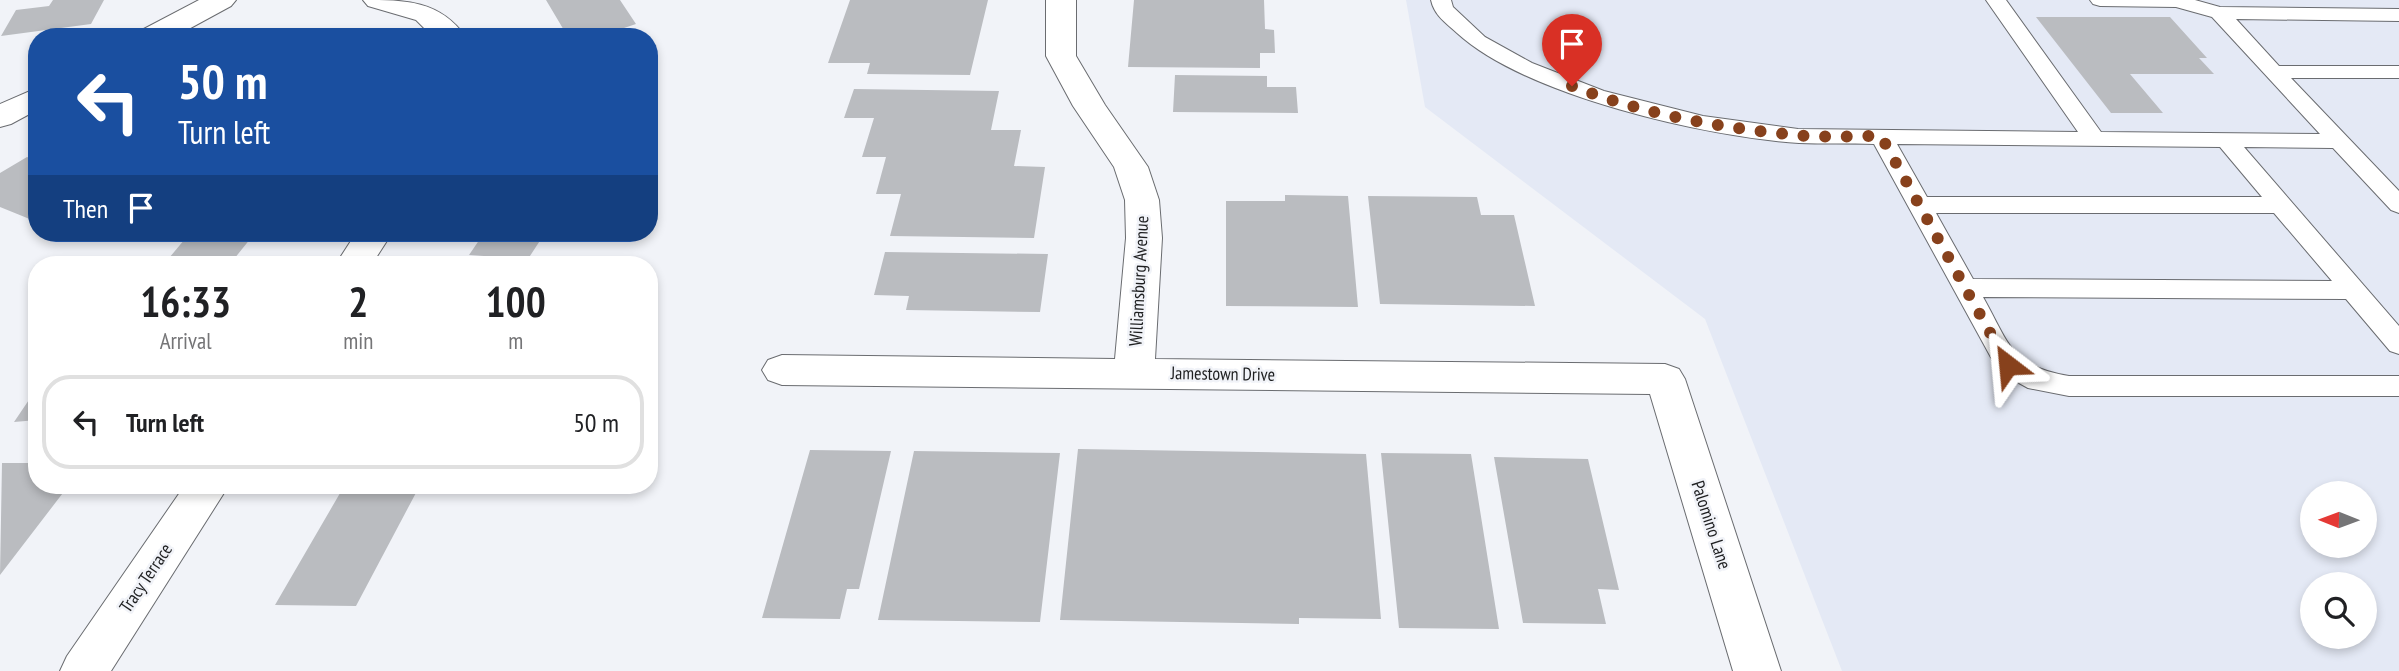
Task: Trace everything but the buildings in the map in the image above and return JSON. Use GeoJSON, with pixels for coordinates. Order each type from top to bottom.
{"type":"FeatureCollection","features":[{"type":"Feature","properties":{"kind":"street"},"geometry":{"type":"LineString","coordinates":[[168,28],[221,0]]}},
{"type":"Feature","properties":{"kind":"street"},"geometry":{"type":"LineString","coordinates":[[378,0],[426,14],[441,28]]}},
{"type":"Feature","properties":{"kind":"street","name":"Williamsburg Avenue"},"geometry":{"type":"LineString","coordinates":[[1061,0],[1061,55],[1089,106],[1131,167],[1142,200],[1144,238],[1134,373]]}},
{"type":"Feature","properties":{"kind":"street"},"geometry":{"type":"LineString","coordinates":[[0,117],[28,102]]}},
{"type":"Feature","properties":{"kind":"street","name":"Jamestown Drive"},"geometry":{"type":"LineString","coordinates":[[782,370],[1665,379]]}},
{"type":"Feature","properties":{"kind":"street","name":"Palomino Lane"},"geometry":{"type":"LineString","coordinates":[[1665,379],[1757,671]]}},
{"type":"Feature","properties":{"kind":"street","name":"Tracy Terrace"},"geometry":{"type":"LineString","coordinates":[[84,671],[202,494]]}},
{"type":"Feature","properties":{"kind":"lane"},"geometry":{"type":"LineString","coordinates":[[1441,0],[1443,9],[1478,41],[1525,67],[1596,96],[1703,123],[1798,136],[2339,141]]}},
{"type":"Feature","properties":{"kind":"lane"},"geometry":{"type":"LineString","coordinates":[[1996,0],[2095,138]]}},
{"type":"Feature","properties":{"kind":"lane"},"geometry":{"type":"LineString","coordinates":[[2100,0],[2177,1],[2219,13],[2399,15]]}},
{"type":"Feature","properties":{"kind":"lane"},"geometry":{"type":"LineString","coordinates":[[2219,13],[2399,205]]}},
{"type":"Feature","properties":{"kind":"lane"},"geometry":{"type":"LineString","coordinates":[[2273,72],[2399,72]]}},
{"type":"Feature","properties":{"kind":"lane"},"geometry":{"type":"LineString","coordinates":[[1881,136],[2008,365],[2038,381],[2069,386],[2399,386]]}},
{"type":"Feature","properties":{"kind":"lane"},"geometry":{"type":"LineString","coordinates":[[2226,140],[2399,344]]}},
{"type":"Feature","properties":{"kind":"lane"},"geometry":{"type":"LineString","coordinates":[[1920,205],[2281,205]]}},
{"type":"Feature","properties":{"kind":"lane"},"geometry":{"type":"LineString","coordinates":[[1966,288],[2354,290]]}},
{"type":"Feature","properties":{"kind":"shaded area"},"geometry":{"type":"Polygon","coordinates":[[[1406,0],[2399,0],[2399,671],[1842,671],[1705,319],[1425,107],[1406,0]]]}},
{"type":"Feature","properties":{"kind":"route"},"geometry":{"type":"LineString","coordinates":[[1572,86],[1596,96],[1703,123],[1798,136],[1881,136],[2008,365]]}}]}
